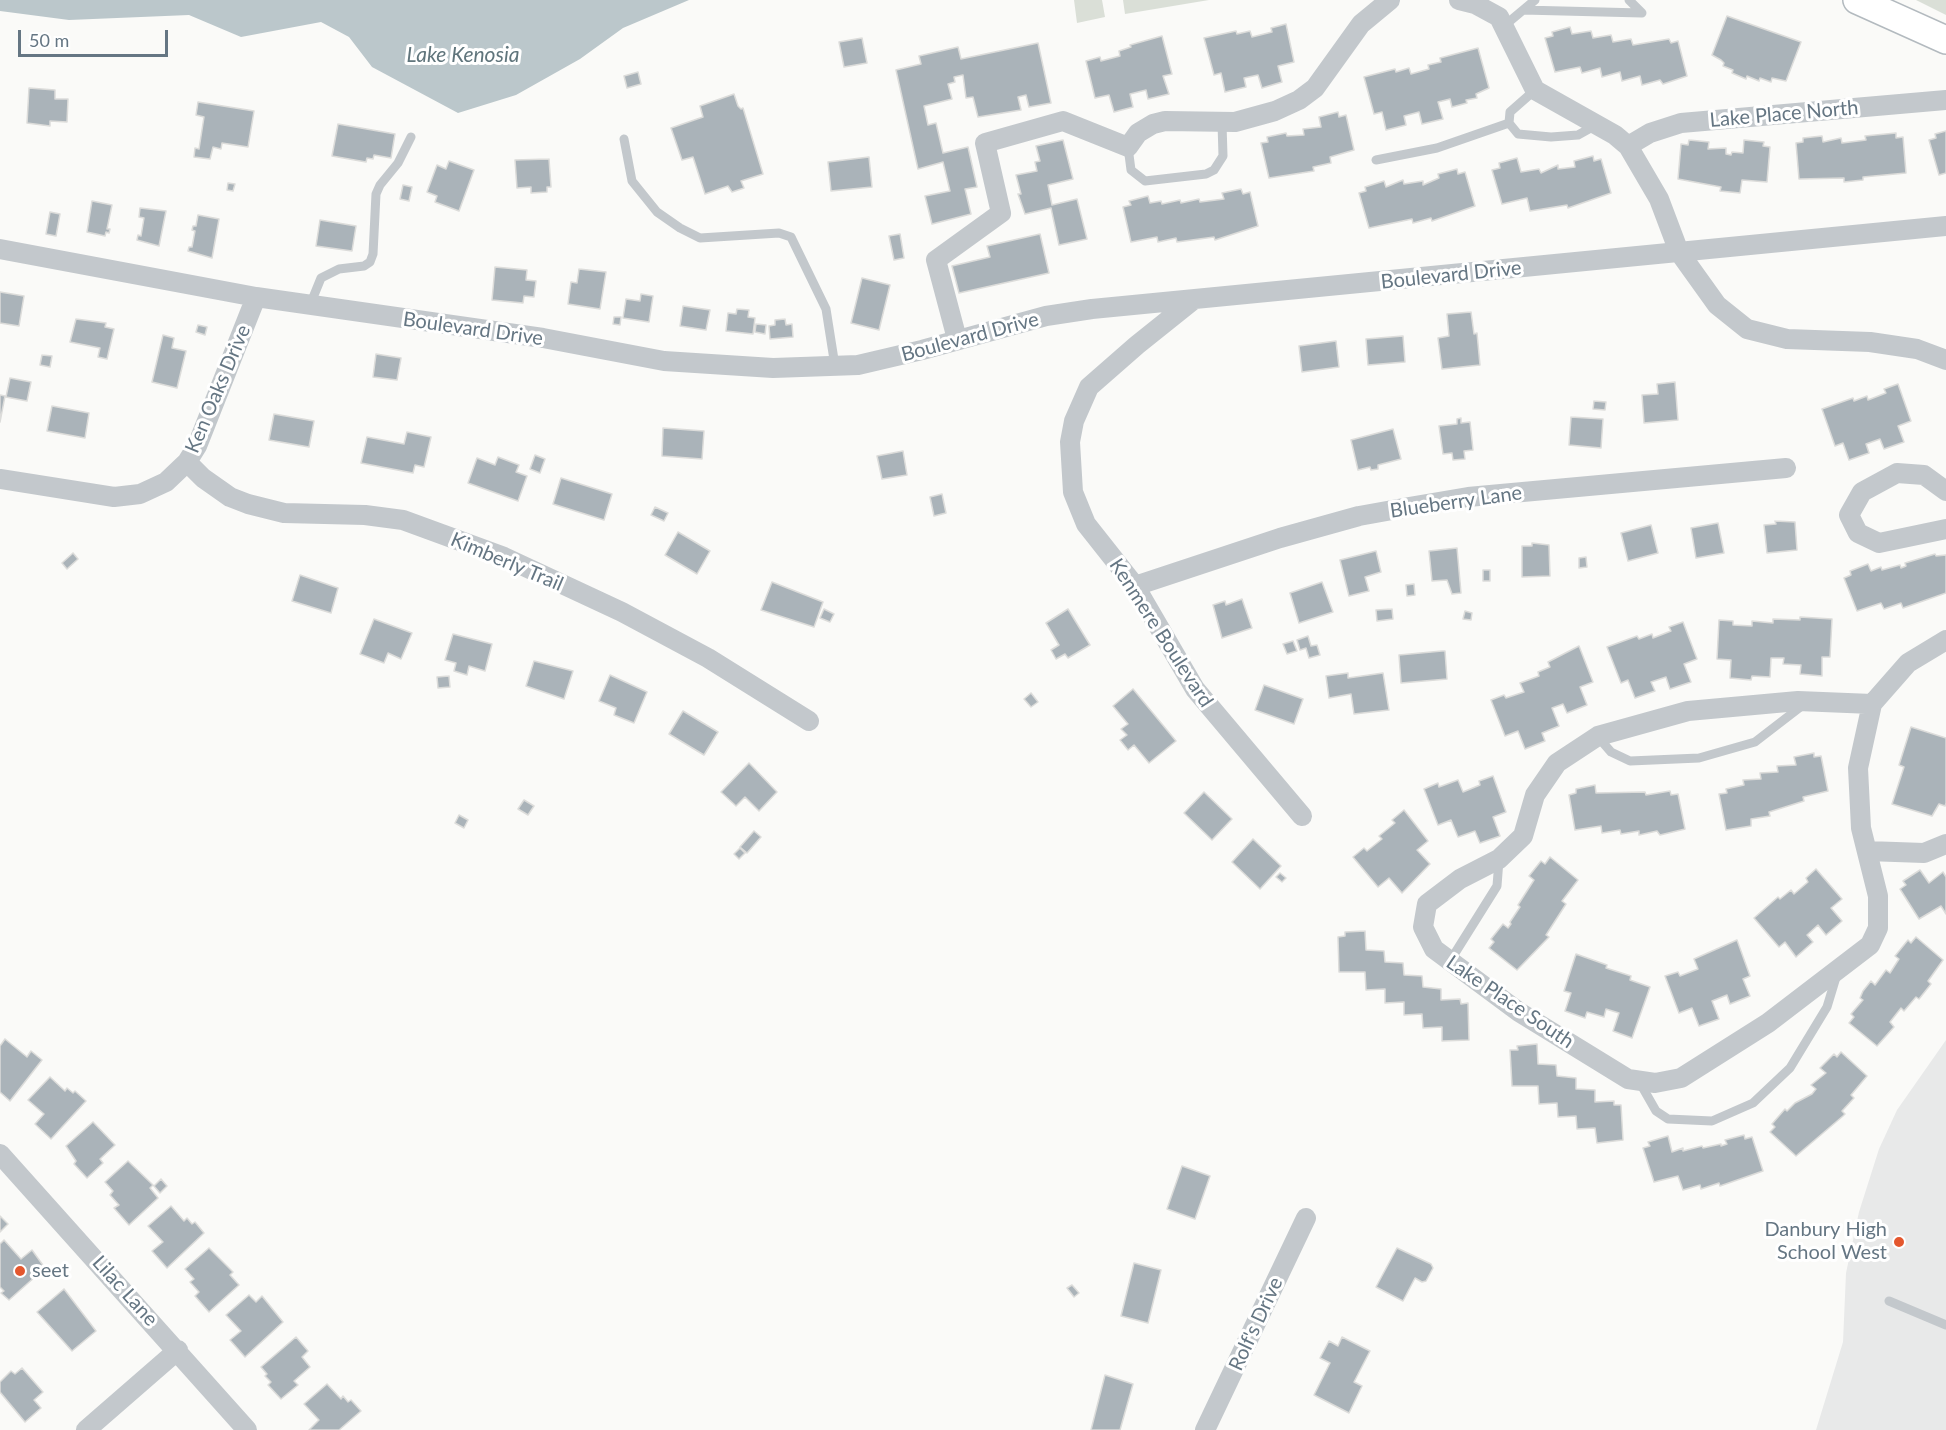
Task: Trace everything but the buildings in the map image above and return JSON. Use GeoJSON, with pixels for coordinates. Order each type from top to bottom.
{"type":"FeatureCollection","features":[{"type":"Feature","properties":{"kind":"street"},"geometry":{"type":"LineString","coordinates":[[1459,0],[1499,18],[1535,90],[1628,146],[1659,199],[1679,252],[1717,305],[1747,330],[1787,339],[1870,342],[1917,349],[1946,360]]}},
{"type":"Feature","properties":{"kind":"street"},"geometry":{"type":"LineString","coordinates":[[1857,0],[1946,40]]}},
{"type":"Feature","properties":{"kind":"street"},"geometry":{"type":"LineString","coordinates":[[957,339],[936,260],[1001,213],[985,143],[1063,121],[1128,147],[1138,133],[1153,124],[1165,121],[1222,123],[1258,117],[1299,100],[1315,88],[1360,24],[1384,2]]}},
{"type":"Feature","properties":{"kind":"street","name":"Lake Place North"},"geometry":{"type":"LineString","coordinates":[[1628,146],[1650,133],[1681,123],[1946,100]]}},
{"type":"Feature","properties":{"kind":"street","name":"Boulevard Drive"},"geometry":{"type":"LineString","coordinates":[[0,249],[256,297],[543,338],[686,364],[773,368],[858,365],[1046,316],[1946,226]]}},
{"type":"Feature","properties":{"kind":"street","name":"Ken Oaks Drive"},"geometry":{"type":"LineString","coordinates":[[0,479],[104,496],[129,497],[166,482],[187,462],[197,446],[256,297]]}},
{"type":"Feature","properties":{"kind":"street","name":"Kenmere Boulevard"},"geometry":{"type":"LineString","coordinates":[[1192,301],[1104,372],[1089,387],[1074,421],[1069,456],[1078,508],[1100,543],[1135,585],[1195,689],[1302,816]]}},
{"type":"Feature","properties":{"kind":"street","name":"Kimberly Trail"},"geometry":{"type":"LineString","coordinates":[[187,462],[230,497],[248,504],[284,513],[365,515],[403,520],[504,557],[622,612],[708,658],[809,721]]}},
{"type":"Feature","properties":{"kind":"street","name":"Blueberry Lane"},"geometry":{"type":"LineString","coordinates":[[1135,585],[1280,538],[1359,516],[1409,507],[1468,497],[1786,468]]}},
{"type":"Feature","properties":{"kind":"street"},"geometry":{"type":"LineString","coordinates":[[1946,491],[1924,475],[1897,473],[1862,492],[1850,514],[1858,533],[1879,543],[1946,529]]}},
{"type":"Feature","properties":{"kind":"street","name":"Lake Place South"},"geometry":{"type":"LineString","coordinates":[[1872,704],[1808,701],[1688,711],[1598,736],[1557,763],[1535,795],[1523,836],[1499,859],[1460,879],[1427,904],[1424,927],[1434,949],[1519,1012],[1628,1079],[1655,1083],[1681,1078],[1768,1023],[1870,945],[1878,927],[1878,896],[1861,828],[1858,768],[1872,704],[1908,663],[1946,640]]}},
{"type":"Feature","properties":{"kind":"street"},"geometry":{"type":"LineString","coordinates":[[1867,851],[1924,853],[1946,844]]}},
{"type":"Feature","properties":{"kind":"street","name":"Lilac Lane"},"geometry":{"type":"LineString","coordinates":[[0,1154],[178,1350],[247,1430]]}},
{"type":"Feature","properties":{"kind":"street","name":"Rolf's Drive"},"geometry":{"type":"LineString","coordinates":[[1205,1430],[1306,1218]]}},
{"type":"Feature","properties":{"kind":"street"},"geometry":{"type":"LineString","coordinates":[[86,1430],[178,1350]]}},
{"type":"Feature","properties":{"kind":"lane"},"geometry":{"type":"LineString","coordinates":[[1504,26],[1535,0]]}},
{"type":"Feature","properties":{"kind":"lane"},"geometry":{"type":"LineString","coordinates":[[1523,10],[1642,13],[1629,0]]}},
{"type":"Feature","properties":{"kind":"lane"},"geometry":{"type":"LineString","coordinates":[[1509,123],[1513,107],[1535,90]]}},
{"type":"Feature","properties":{"kind":"lane"},"geometry":{"type":"LineString","coordinates":[[1128,147],[1131,170],[1145,181],[1206,174],[1214,170],[1223,156],[1222,123]]}},
{"type":"Feature","properties":{"kind":"lane"},"geometry":{"type":"LineString","coordinates":[[1509,123],[1518,135],[1551,137],[1578,135],[1596,125]]}},
{"type":"Feature","properties":{"kind":"lane"},"geometry":{"type":"LineString","coordinates":[[1376,160],[1437,148],[1509,123]]}},
{"type":"Feature","properties":{"kind":"lane"},"geometry":{"type":"LineString","coordinates":[[310,305],[321,278],[339,269],[364,266],[370,262],[374,254],[376,194],[380,185],[398,163],[411,137]]}},
{"type":"Feature","properties":{"kind":"lane"},"geometry":{"type":"LineString","coordinates":[[624,138],[632,181],[657,212],[680,228],[700,238],[779,233],[791,237],[826,309],[835,366]]}},
{"type":"Feature","properties":{"kind":"lane"},"geometry":{"type":"LineString","coordinates":[[1598,736],[1611,752],[1630,761],[1698,758],[1755,742],[1808,701]]}},
{"type":"Feature","properties":{"kind":"lane"},"geometry":{"type":"LineString","coordinates":[[1450,961],[1497,886],[1499,859]]}},
{"type":"Feature","properties":{"kind":"lane"},"geometry":{"type":"LineString","coordinates":[[1639,1081],[1656,1111],[1668,1119],[1712,1121],[1753,1103],[1790,1068],[1827,1007],[1838,969]]}},
{"type":"Feature","properties":{"kind":"lane"},"geometry":{"type":"LineString","coordinates":[[1889,1301],[1946,1325]]}},
{"type":"Feature","properties":{"kind":"shaded area"},"geometry":{"type":"Polygon","coordinates":[[[1074,0],[1102,0],[1105,17],[1077,23],[1074,0]]]}},
{"type":"Feature","properties":{"kind":"shaded area"},"geometry":{"type":"Polygon","coordinates":[[[1123,0],[1209,0],[1125,14],[1123,0]]]}},
{"type":"Feature","properties":{"kind":"shaded area"},"geometry":{"type":"Polygon","coordinates":[[[1916,0],[1946,0],[1946,15],[1916,0]]]}},
{"type":"Feature","properties":{"kind":"shaded area","name":"Danbury High School West"},"geometry":{"type":"Polygon","coordinates":[[[1946,1040],[1946,1430],[1816,1430],[1843,1342],[1846,1273],[1859,1212],[1879,1149],[1897,1110],[1946,1040]]]}},
{"type":"Feature","properties":{"kind":"water","name":"Lake Kenosia"},"geometry":{"type":"Polygon","coordinates":[[[0,0],[689,0],[623,28],[580,59],[516,95],[458,113],[372,67],[349,37],[321,22],[241,37],[189,15],[69,20],[0,11],[0,0]]]}},
{"type":"Feature","properties":{"kind":"place","name":"Danbury High School West"},"geometry":{"type":"Point","coordinates":[1899,1242]}},
{"type":"Feature","properties":{"kind":"place","name":"seet"},"geometry":{"type":"Point","coordinates":[20,1271]}}]}
